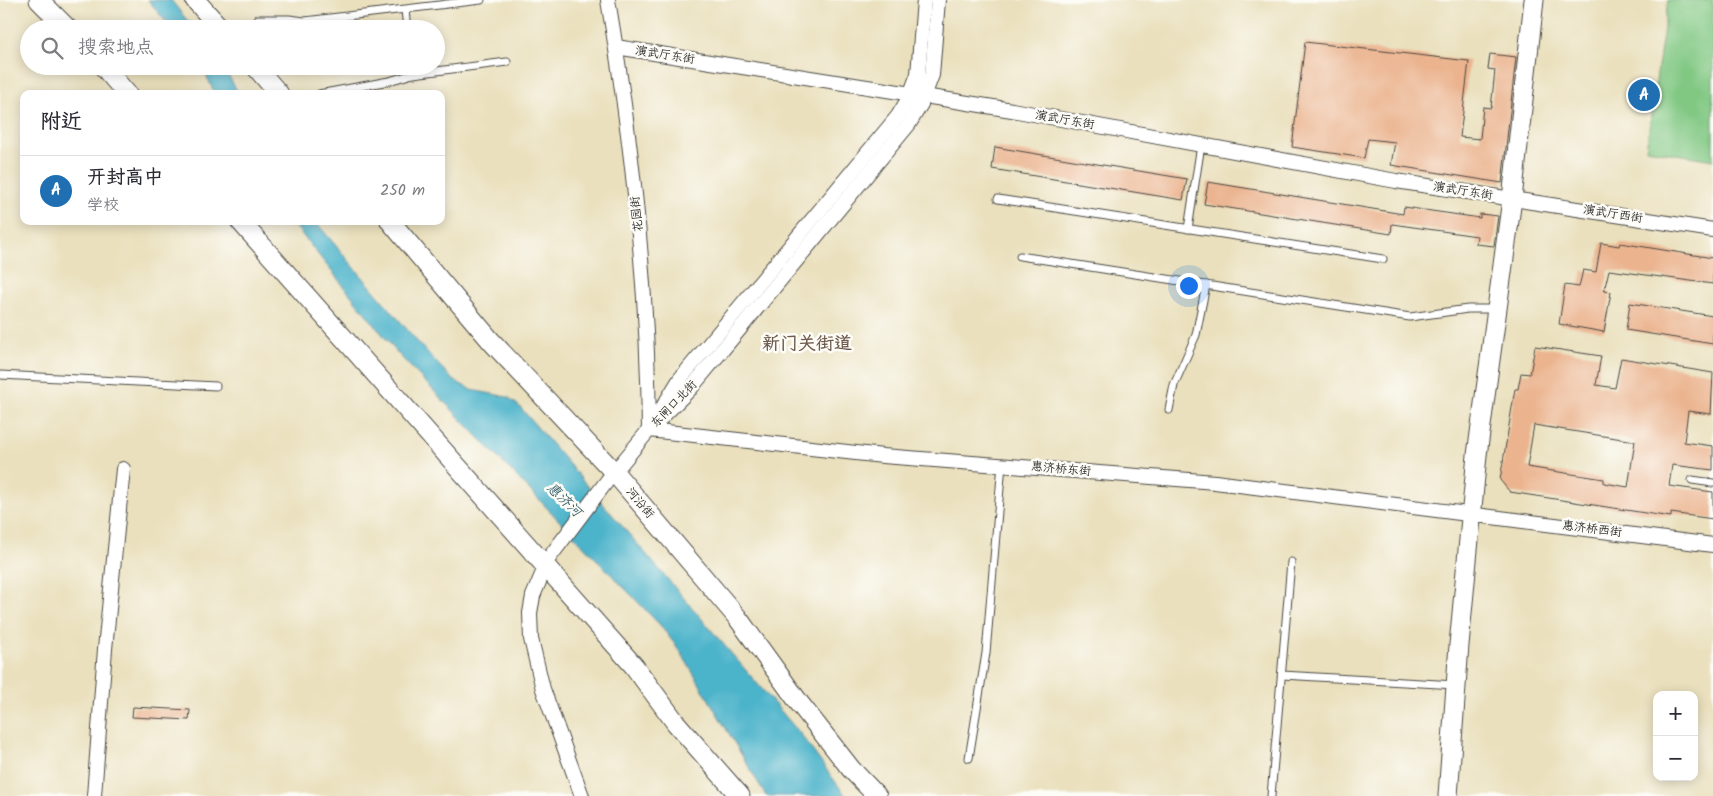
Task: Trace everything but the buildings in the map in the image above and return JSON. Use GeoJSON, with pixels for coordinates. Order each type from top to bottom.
{"type":"FeatureCollection","features":[{"type":"Feature","properties":{"kind":"street"},"geometry":{"type":"LineString","coordinates":[[39,0],[59,20]]}},
{"type":"Feature","properties":{"kind":"street"},"geometry":{"type":"LineString","coordinates":[[195,0],[213,20]]}},
{"type":"Feature","properties":{"kind":"street","name":"花园街"},"geometry":{"type":"LineString","coordinates":[[608,0],[616,47],[639,231],[649,366],[649,430]]}},
{"type":"Feature","properties":{"kind":"street","name":"东闸口北街"},"geometry":{"type":"LineString","coordinates":[[649,430],[680,379],[898,116],[918,74],[924,0]]}},
{"type":"Feature","properties":{"kind":"street","name":"东闸口北街"},"geometry":{"type":"LineString","coordinates":[[649,430],[691,388],[909,124],[925,96],[932,75],[938,0]]}},
{"type":"Feature","properties":{"kind":"street"},"geometry":{"type":"LineString","coordinates":[[1448,796],[1477,455],[1512,199],[1534,0]]}},
{"type":"Feature","properties":{"kind":"street","name":"演武厅东街"},"geometry":{"type":"LineString","coordinates":[[616,47],[1012,110],[1396,181],[1512,199]]}},
{"type":"Feature","properties":{"kind":"street"},"geometry":{"type":"LineString","coordinates":[[111,75],[124,90]]}},
{"type":"Feature","properties":{"kind":"street"},"geometry":{"type":"LineString","coordinates":[[263,75],[276,90]]}},
{"type":"Feature","properties":{"kind":"street","name":"演武厅西街"},"geometry":{"type":"LineString","coordinates":[[1512,199],[1713,230]]}},
{"type":"Feature","properties":{"kind":"street"},"geometry":{"type":"LineString","coordinates":[[244,225],[634,666],[676,723],[740,796]]}},
{"type":"Feature","properties":{"kind":"street","name":"河沿街"},"geometry":{"type":"LineString","coordinates":[[393,225],[491,341],[737,616],[800,704],[851,769],[877,796]]}},
{"type":"Feature","properties":{"kind":"street"},"geometry":{"type":"LineString","coordinates":[[582,796],[543,689],[532,646],[530,626],[533,596],[545,566],[560,542],[649,430]]}},
{"type":"Feature","properties":{"kind":"street","name":"惠济桥东街"},"geometry":{"type":"LineString","coordinates":[[649,430],[883,456],[1215,482],[1472,513]]}},
{"type":"Feature","properties":{"kind":"street"},"geometry":{"type":"LineString","coordinates":[[94,796],[105,649],[123,469]]}},
{"type":"Feature","properties":{"kind":"street","name":"惠济桥西街"},"geometry":{"type":"LineString","coordinates":[[1472,513],[1713,545]]}},
{"type":"Feature","properties":{"kind":"lane"},"geometry":{"type":"LineString","coordinates":[[322,20],[481,0]]}},
{"type":"Feature","properties":{"kind":"lane"},"geometry":{"type":"LineString","coordinates":[[405,10],[406,20]]}},
{"type":"Feature","properties":{"kind":"lane"},"geometry":{"type":"LineString","coordinates":[[258,19],[282,18],[294,20]]}},
{"type":"Feature","properties":{"kind":"lane"},"geometry":{"type":"LineString","coordinates":[[445,67],[507,62]]}},
{"type":"Feature","properties":{"kind":"lane"},"geometry":{"type":"LineString","coordinates":[[342,90],[389,82],[402,75]]}},
{"type":"Feature","properties":{"kind":"lane"},"geometry":{"type":"LineString","coordinates":[[1188,229],[1201,145]]}},
{"type":"Feature","properties":{"kind":"lane"},"geometry":{"type":"LineString","coordinates":[[998,199],[1383,259]]}},
{"type":"Feature","properties":{"kind":"lane"},"geometry":{"type":"LineString","coordinates":[[1020,256],[1410,317],[1468,309],[1497,309]]}},
{"type":"Feature","properties":{"kind":"lane"},"geometry":{"type":"LineString","coordinates":[[1169,410],[1174,385],[1196,334],[1206,285]]}},
{"type":"Feature","properties":{"kind":"lane"},"geometry":{"type":"LineString","coordinates":[[0,375],[216,386]]}},
{"type":"Feature","properties":{"kind":"lane"},"geometry":{"type":"LineString","coordinates":[[969,758],[986,653],[1002,464]]}},
{"type":"Feature","properties":{"kind":"lane"},"geometry":{"type":"LineString","coordinates":[[1692,480],[1713,483]]}},
{"type":"Feature","properties":{"kind":"lane"},"geometry":{"type":"LineString","coordinates":[[1271,796],[1292,562]]}},
{"type":"Feature","properties":{"kind":"lane"},"geometry":{"type":"LineString","coordinates":[[1282,675],[1456,685]]}},
{"type":"Feature","properties":{"kind":"green space"},"geometry":{"type":"Polygon","coordinates":[[[1668,0],[1713,0],[1713,160],[1646,149],[1668,0]]]}},
{"type":"Feature","properties":{"kind":"water"},"geometry":{"type":"Polygon","coordinates":[[[148,0],[171,0],[187,20],[165,20],[148,0]]]}},
{"type":"Feature","properties":{"kind":"water"},"geometry":{"type":"Polygon","coordinates":[[[206,75],[228,75],[237,90],[213,90],[206,75]]]}},
{"type":"Feature","properties":{"kind":"water","name":"惠济河"},"geometry":{"type":"Polygon","coordinates":[[[294,225],[318,225],[423,348],[453,380],[472,390],[508,397],[520,407],[798,731],[846,796],[766,796],[680,651],[660,625],[399,355],[294,225]]]}},
{"type":"Feature","properties":{"kind":"place","name":"开封高中"},"geometry":{"type":"Point","coordinates":[1644,95]}},
{"type":"Feature","properties":{"kind":"district","name":"新门关街道"},"geometry":{"type":"Point","coordinates":[807,344]}}]}
